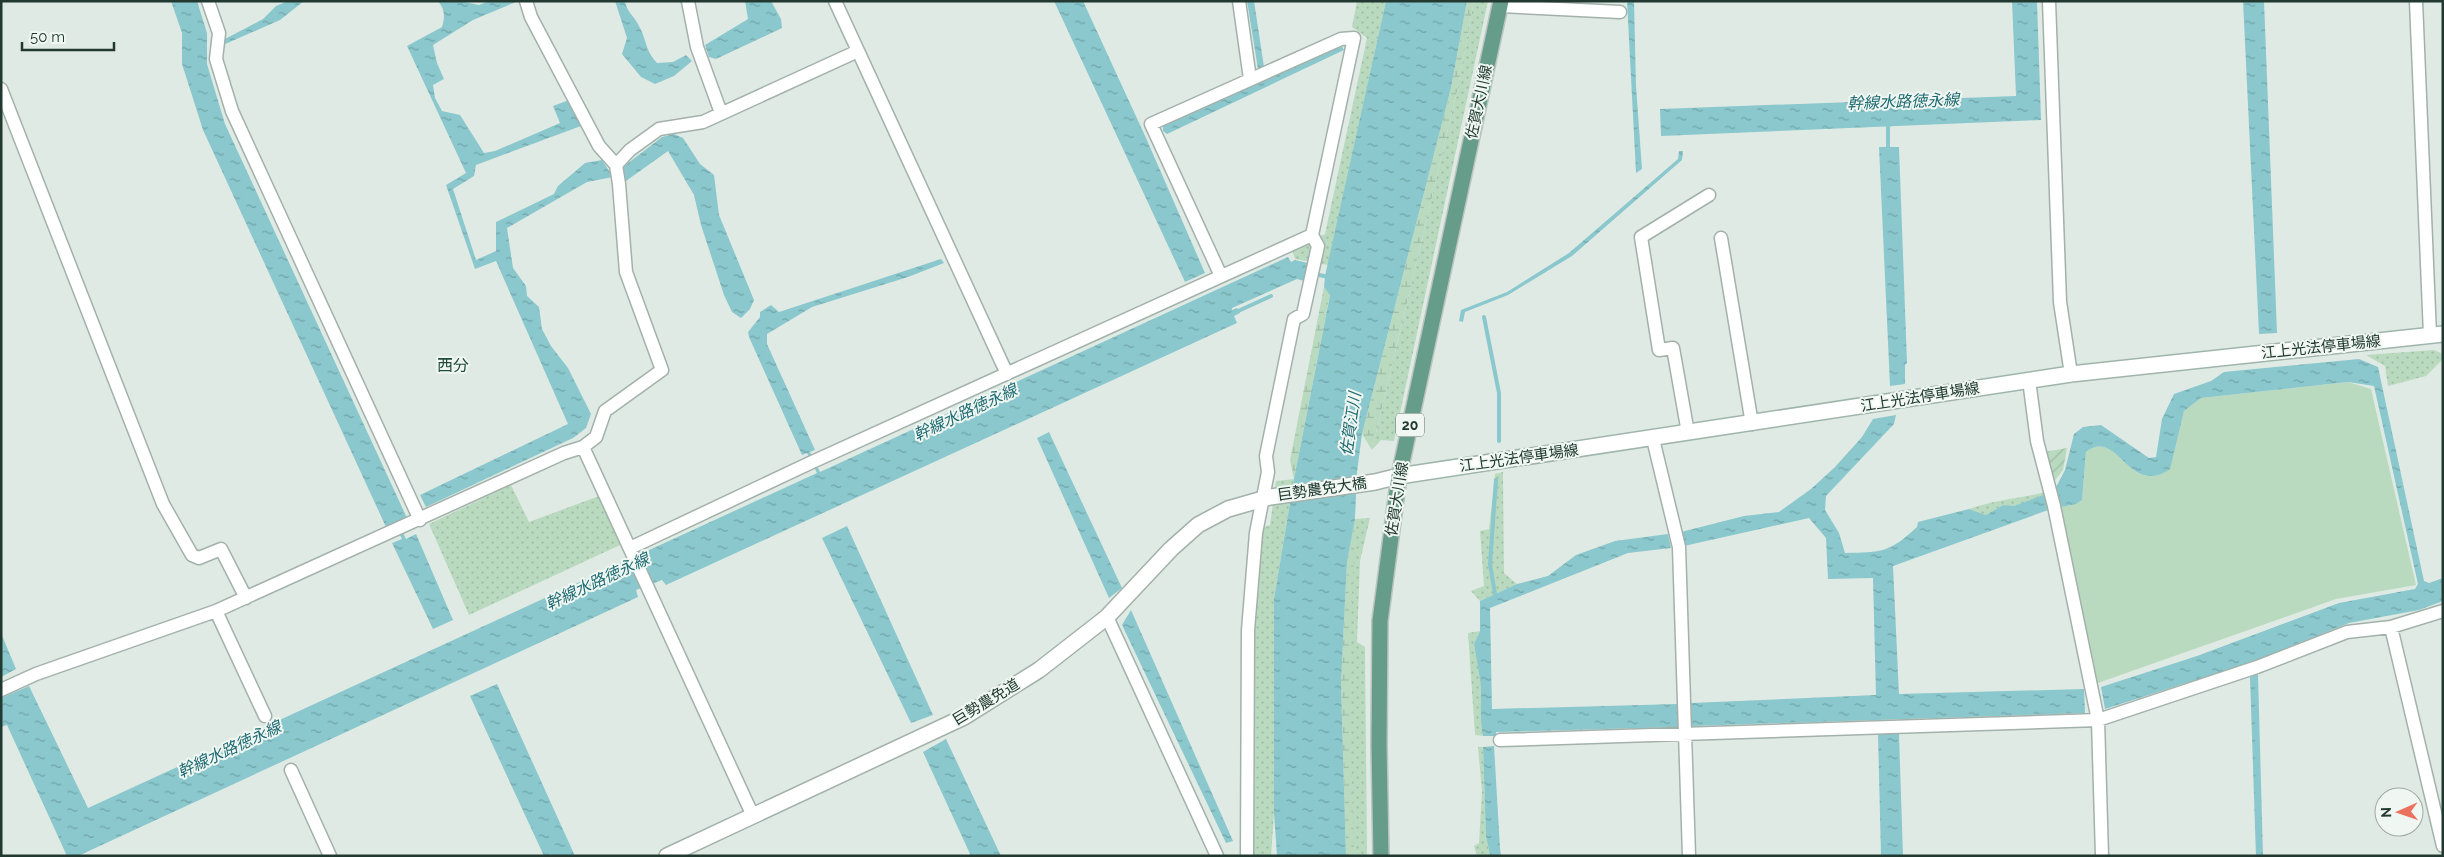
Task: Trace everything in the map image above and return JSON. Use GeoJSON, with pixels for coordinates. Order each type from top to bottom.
{"type":"FeatureCollection","features":[{"type":"Feature","properties":{"kind":"main road","name":"佐賀大川線"},"geometry":{"type":"LineString","coordinates":[[1381,856],[1379,744],[1380,621],[1399,476],[1501,4]]}},
{"type":"Feature","properties":{"kind":"main road","name":"江上光法停車場線"},"geometry":{"type":"LineString","coordinates":[[1375,482],[1399,476],[1752,424],[2071,374],[2436,335]]}},
{"type":"Feature","properties":{"kind":"main road","name":"巨勢農免大橋"},"geometry":{"type":"LineString","coordinates":[[1266,498],[1375,482]]}},
{"type":"Feature","properties":{"kind":"main road","name":"巨勢農免道"},"geometry":{"type":"LineString","coordinates":[[667,856],[964,717],[1039,670],[1107,617],[1171,549],[1198,525],[1228,509],[1266,498]]}},
{"type":"Feature","properties":{"kind":"street"},"geometry":{"type":"LineString","coordinates":[[208,1],[219,33],[216,59],[232,110],[420,520]]}},
{"type":"Feature","properties":{"kind":"street"},"geometry":{"type":"LineString","coordinates":[[1,690],[45,671],[216,612],[564,453],[583,447],[596,437],[605,411],[662,370],[626,272],[616,165],[599,146],[531,17],[526,1]]}},
{"type":"Feature","properties":{"kind":"street"},"geometry":{"type":"LineString","coordinates":[[688,1],[697,47],[721,113]]}},
{"type":"Feature","properties":{"kind":"street"},"geometry":{"type":"LineString","coordinates":[[835,1],[1006,374]]}},
{"type":"Feature","properties":{"kind":"street"},"geometry":{"type":"LineString","coordinates":[[1239,1],[1250,79]]}},
{"type":"Feature","properties":{"kind":"street"},"geometry":{"type":"LineString","coordinates":[[2049,1],[2060,302],[2071,374]]}},
{"type":"Feature","properties":{"kind":"street"},"geometry":{"type":"LineString","coordinates":[[2416,1],[2436,335]]}},
{"type":"Feature","properties":{"kind":"street"},"geometry":{"type":"LineString","coordinates":[[1501,4],[1620,12]]}},
{"type":"Feature","properties":{"kind":"street"},"geometry":{"type":"LineString","coordinates":[[1221,276],[1151,124],[1341,39],[1354,38],[1312,235],[1318,246],[1315,262],[1303,314],[1294,319],[1266,456],[1268,472],[1266,498],[1256,533],[1248,630],[1247,856]]}},
{"type":"Feature","properties":{"kind":"street"},"geometry":{"type":"LineString","coordinates":[[616,165],[630,150],[659,129],[703,122],[858,51]]}},
{"type":"Feature","properties":{"kind":"street"},"geometry":{"type":"LineString","coordinates":[[1,90],[163,504],[192,555],[199,558],[221,549],[246,598]]}},
{"type":"Feature","properties":{"kind":"street"},"geometry":{"type":"LineString","coordinates":[[1688,433],[1673,348],[1659,350],[1641,237],[1709,195]]}},
{"type":"Feature","properties":{"kind":"street"},"geometry":{"type":"LineString","coordinates":[[630,548],[813,462],[1312,235]]}},
{"type":"Feature","properties":{"kind":"street"},"geometry":{"type":"LineString","coordinates":[[1721,238],[1752,424]]}},
{"type":"Feature","properties":{"kind":"street"},"geometry":{"type":"LineString","coordinates":[[2029,380],[2037,441],[2052,500],[2098,720],[2102,856]]}},
{"type":"Feature","properties":{"kind":"street"},"geometry":{"type":"LineString","coordinates":[[1653,439],[1679,547],[1689,856]]}},
{"type":"Feature","properties":{"kind":"street"},"geometry":{"type":"LineString","coordinates":[[583,447],[753,816]]}},
{"type":"Feature","properties":{"kind":"street"},"geometry":{"type":"LineString","coordinates":[[1500,740],[2098,720],[2257,666],[2347,632],[2391,627],[2443,611]]}},
{"type":"Feature","properties":{"kind":"street"},"geometry":{"type":"LineString","coordinates":[[216,612],[265,716]]}},
{"type":"Feature","properties":{"kind":"street"},"geometry":{"type":"LineString","coordinates":[[1107,617],[1216,856]]}},
{"type":"Feature","properties":{"kind":"street"},"geometry":{"type":"LineString","coordinates":[[2391,627],[2443,846]]}},
{"type":"Feature","properties":{"kind":"street"},"geometry":{"type":"LineString","coordinates":[[290,770],[330,856]]}},
{"type":"Feature","properties":{"kind":"green space"},"geometry":{"type":"Polygon","coordinates":[[[1357,1],[1386,1],[1328,265],[1295,259],[1292,249],[1325,234],[1367,38],[1352,27],[1357,1]]]}},
{"type":"Feature","properties":{"kind":"green space"},"geometry":{"type":"Polygon","coordinates":[[[1467,1],[1474,1],[1457,91],[1372,450],[1362,434],[1451,88],[1467,1]]]}},
{"type":"Feature","properties":{"kind":"green space"},"geometry":{"type":"Polygon","coordinates":[[[1474,1],[1488,1],[1394,441],[1381,440],[1372,450],[1457,91],[1474,1]]]}},
{"type":"Feature","properties":{"kind":"green space"},"geometry":{"type":"Polygon","coordinates":[[[1324,287],[1330,294],[1294,479],[1290,460],[1324,287]]]}},
{"type":"Feature","properties":{"kind":"green space"},"geometry":{"type":"Polygon","coordinates":[[[2434,350],[2443,354],[2443,359],[2426,376],[2388,386],[2385,366],[2366,355],[2434,350]]]}},
{"type":"Feature","properties":{"kind":"green space"},"geometry":{"type":"Polygon","coordinates":[[[2348,382],[2371,389],[2416,585],[2336,599],[2095,684],[2059,507],[2076,504],[2082,500],[2086,452],[2097,447],[2107,448],[2133,470],[2143,475],[2155,476],[2169,469],[2184,411],[2201,398],[2348,382]]]}},
{"type":"Feature","properties":{"kind":"green space"},"geometry":{"type":"Polygon","coordinates":[[[2067,448],[2063,470],[2052,484],[2044,452],[2067,448]]]}},
{"type":"Feature","properties":{"kind":"green space"},"geometry":{"type":"Polygon","coordinates":[[[1503,472],[1504,573],[1517,584],[1480,601],[1471,591],[1484,586],[1480,531],[1489,529],[1495,474],[1503,472]]]}},
{"type":"Feature","properties":{"kind":"green space"},"geometry":{"type":"Polygon","coordinates":[[[1294,479],[1274,599],[1274,813],[1271,856],[1253,856],[1251,631],[1261,528],[1270,525],[1276,481],[1294,479]]]}},
{"type":"Feature","properties":{"kind":"green space"},"geometry":{"type":"Polygon","coordinates":[[[511,485],[529,522],[599,496],[620,545],[469,615],[429,524],[511,485]]]}},
{"type":"Feature","properties":{"kind":"green space"},"geometry":{"type":"Polygon","coordinates":[[[2047,492],[2048,495],[2014,506],[2003,505],[1986,515],[1969,509],[1998,501],[2047,492]]]}},
{"type":"Feature","properties":{"kind":"green space"},"geometry":{"type":"Polygon","coordinates":[[[1370,518],[1360,561],[1357,642],[1365,647],[1367,856],[1346,856],[1347,562],[1355,519],[1370,518]]]}},
{"type":"Feature","properties":{"kind":"green space"},"geometry":{"type":"Polygon","coordinates":[[[1355,519],[1349,676],[1354,856],[1346,856],[1341,683],[1347,562],[1355,519]]]}},
{"type":"Feature","properties":{"kind":"green space"},"geometry":{"type":"Polygon","coordinates":[[[1480,631],[1474,644],[1480,680],[1483,736],[1475,735],[1468,633],[1480,631]]]}},
{"type":"Feature","properties":{"kind":"green space"},"geometry":{"type":"Polygon","coordinates":[[[1478,747],[1483,747],[1486,836],[1490,856],[1477,856],[1474,846],[1479,843],[1482,791],[1478,747]]]}},
{"type":"Feature","properties":{"kind":"water"},"geometry":{"type":"Polygon","coordinates":[[[171,1],[197,1],[207,33],[207,64],[225,124],[407,518],[398,522],[406,539],[416,534],[453,620],[433,629],[392,543],[402,539],[394,523],[386,527],[203,130],[182,64],[182,33],[171,1]]]}},
{"type":"Feature","properties":{"kind":"water"},"geometry":{"type":"Polygon","coordinates":[[[288,1],[304,1],[280,20],[223,45],[223,40],[263,19],[276,6],[288,1]]]}},
{"type":"Feature","properties":{"kind":"water"},"geometry":{"type":"Polygon","coordinates":[[[438,1],[460,1],[479,5],[489,1],[518,1],[473,20],[433,45],[437,63],[444,79],[433,85],[435,98],[442,111],[460,115],[484,153],[495,151],[560,123],[553,106],[569,100],[581,126],[476,165],[474,176],[453,189],[476,260],[496,251],[496,222],[554,194],[558,186],[585,163],[602,160],[613,177],[587,182],[507,228],[513,268],[526,286],[527,296],[539,307],[542,329],[551,346],[568,368],[591,414],[586,428],[573,438],[426,507],[420,495],[568,424],[496,261],[475,269],[446,185],[466,173],[407,46],[442,27],[444,13],[438,1]]]}},
{"type":"Feature","properties":{"kind":"water"},"geometry":{"type":"Polygon","coordinates":[[[615,1],[625,1],[627,8],[642,31],[650,54],[657,63],[673,62],[686,55],[692,61],[674,76],[655,84],[641,77],[622,54],[627,38],[615,1]]]}},
{"type":"Feature","properties":{"kind":"water"},"geometry":{"type":"Polygon","coordinates":[[[745,1],[771,1],[781,19],[782,28],[716,59],[709,57],[705,45],[748,19],[745,1]]]}},
{"type":"Feature","properties":{"kind":"water"},"geometry":{"type":"Polygon","coordinates":[[[1054,1],[1083,1],[1205,273],[1185,282],[1054,1]]]}},
{"type":"Feature","properties":{"kind":"water"},"geometry":{"type":"Polygon","coordinates":[[[1247,1],[1254,1],[1264,67],[1258,69],[1247,1]]]}},
{"type":"Feature","properties":{"kind":"water","name":"佐賀江川"},"geometry":{"type":"Polygon","coordinates":[[[1386,1],[1467,1],[1451,88],[1362,434],[1357,472],[1355,519],[1347,562],[1341,683],[1346,856],[1277,856],[1274,813],[1274,599],[1294,479],[1330,295],[1324,287],[1325,276],[1386,1]]]}},
{"type":"Feature","properties":{"kind":"water"},"geometry":{"type":"Polygon","coordinates":[[[1627,1],[1634,1],[1636,86],[1642,169],[1636,173],[1627,1]]]}},
{"type":"Feature","properties":{"kind":"water"},"geometry":{"type":"Polygon","coordinates":[[[2012,1],[2037,1],[2041,120],[1661,136],[1660,109],[2016,96],[2012,1]]]}},
{"type":"Feature","properties":{"kind":"water"},"geometry":{"type":"Polygon","coordinates":[[[2243,1],[2264,1],[2277,333],[2259,334],[2243,1]]]}},
{"type":"Feature","properties":{"kind":"water"},"geometry":{"type":"Polygon","coordinates":[[[1341,45],[1344,50],[1167,134],[1163,131],[1163,126],[1341,45]]]}},
{"type":"Feature","properties":{"kind":"water"},"geometry":{"type":"Polygon","coordinates":[[[674,134],[683,138],[700,164],[714,175],[719,215],[754,300],[750,309],[741,318],[732,312],[724,295],[701,225],[694,195],[668,151],[626,181],[621,175],[623,167],[662,137],[674,134]]]}},
{"type":"Feature","properties":{"kind":"water"},"geometry":{"type":"Polygon","coordinates":[[[1879,147],[1899,147],[1907,363],[1905,365],[1905,384],[1890,386],[1879,147]]]}},
{"type":"Feature","properties":{"kind":"water"},"geometry":{"type":"Polygon","coordinates":[[[1679,151],[1683,151],[1682,160],[1572,256],[1508,295],[1465,312],[1463,322],[1459,321],[1461,310],[1507,292],[1569,253],[1678,159],[1679,151]]]}},
{"type":"Feature","properties":{"kind":"water"},"geometry":{"type":"Polygon","coordinates":[[[1288,257],[1291,262],[1295,260],[1308,263],[1304,281],[1297,279],[1232,308],[1232,310],[1237,308],[1240,313],[1234,316],[1237,323],[666,585],[662,580],[636,590],[638,597],[78,856],[67,856],[7,725],[1,727],[1,698],[29,686],[88,808],[623,562],[627,569],[649,559],[647,551],[817,473],[807,453],[802,455],[749,337],[748,332],[760,317],[760,312],[771,305],[779,312],[941,259],[944,263],[908,277],[812,307],[767,334],[767,344],[815,450],[810,452],[820,472],[1288,257]]]}},
{"type":"Feature","properties":{"kind":"water"},"geometry":{"type":"Polygon","coordinates":[[[2359,359],[2378,367],[2424,581],[2429,583],[2443,578],[2443,601],[2419,610],[2349,623],[2252,662],[2105,709],[2101,687],[2197,656],[2339,603],[2415,589],[2418,584],[2374,386],[2348,382],[2201,398],[2184,411],[2170,469],[2156,476],[2144,475],[2133,470],[2107,448],[2097,447],[2086,452],[2082,500],[2076,504],[2051,509],[1893,566],[1899,694],[2084,689],[2085,713],[1692,726],[1691,703],[1876,695],[1873,578],[1828,579],[1826,538],[1809,518],[1684,546],[1681,532],[1744,516],[1779,512],[1811,489],[1835,467],[1862,437],[1873,419],[1896,415],[1894,424],[1826,496],[1825,510],[1839,533],[1845,553],[1877,551],[1892,546],[1917,527],[1918,522],[1969,509],[1986,515],[2003,505],[2014,506],[2054,491],[2065,470],[2074,434],[2083,427],[2101,425],[2149,458],[2156,457],[2162,419],[2174,394],[2211,381],[2224,372],[2359,359]]]}},
{"type":"Feature","properties":{"kind":"water"},"geometry":{"type":"Polygon","coordinates":[[[1049,432],[1122,588],[1109,598],[1037,438],[1049,432]]]}},
{"type":"Feature","properties":{"kind":"water"},"geometry":{"type":"Polygon","coordinates":[[[847,526],[933,715],[911,723],[822,538],[847,526]]]}},
{"type":"Feature","properties":{"kind":"water"},"geometry":{"type":"Polygon","coordinates":[[[1668,534],[1671,548],[1628,553],[1490,608],[1492,709],[1677,704],[1678,727],[1496,732],[1496,736],[1483,736],[1480,681],[1474,644],[1480,631],[1480,601],[1517,584],[1548,576],[1576,555],[1615,541],[1668,534]]]}},
{"type":"Feature","properties":{"kind":"water"},"geometry":{"type":"Polygon","coordinates":[[[1131,610],[1233,841],[1226,843],[1122,625],[1131,610]]]}},
{"type":"Feature","properties":{"kind":"water"},"geometry":{"type":"Polygon","coordinates":[[[1,633],[16,669],[1,677],[1,633]]]}},
{"type":"Feature","properties":{"kind":"water"},"geometry":{"type":"Polygon","coordinates":[[[2258,674],[2263,856],[2256,856],[2250,677],[2258,674]]]}},
{"type":"Feature","properties":{"kind":"water"},"geometry":{"type":"Polygon","coordinates":[[[497,684],[575,856],[544,856],[470,696],[497,684]]]}},
{"type":"Feature","properties":{"kind":"water"},"geometry":{"type":"Polygon","coordinates":[[[1878,734],[1899,734],[1903,856],[1881,856],[1878,734]]]}},
{"type":"Feature","properties":{"kind":"water"},"geometry":{"type":"Polygon","coordinates":[[[946,739],[1001,856],[971,856],[923,752],[946,739]]]}},
{"type":"Feature","properties":{"kind":"water"},"geometry":{"type":"Polygon","coordinates":[[[1494,746],[1501,856],[1490,856],[1486,836],[1483,747],[1494,746]]]}},
{"type":"Feature","properties":{"kind":"waterway"},"geometry":{"type":"LineString","coordinates":[[1888,123],[1888,151]]}},
{"type":"Feature","properties":{"kind":"waterway"},"geometry":{"type":"LineString","coordinates":[[1314,274],[1329,277]]}},
{"type":"Feature","properties":{"kind":"waterway","name":"幹線水路徳永線"},"geometry":{"type":"LineString","coordinates":[[1236,312],[1271,296]]}},
{"type":"Feature","properties":{"kind":"waterway"},"geometry":{"type":"LineString","coordinates":[[1484,317],[1499,393],[1499,441]]}},
{"type":"Feature","properties":{"kind":"waterway"},"geometry":{"type":"LineString","coordinates":[[1495,594],[1490,564],[1496,480]]}},
{"type":"Feature","properties":{"kind":"district","name":"西分"},"geometry":{"type":"Point","coordinates":[453,365]}}]}
